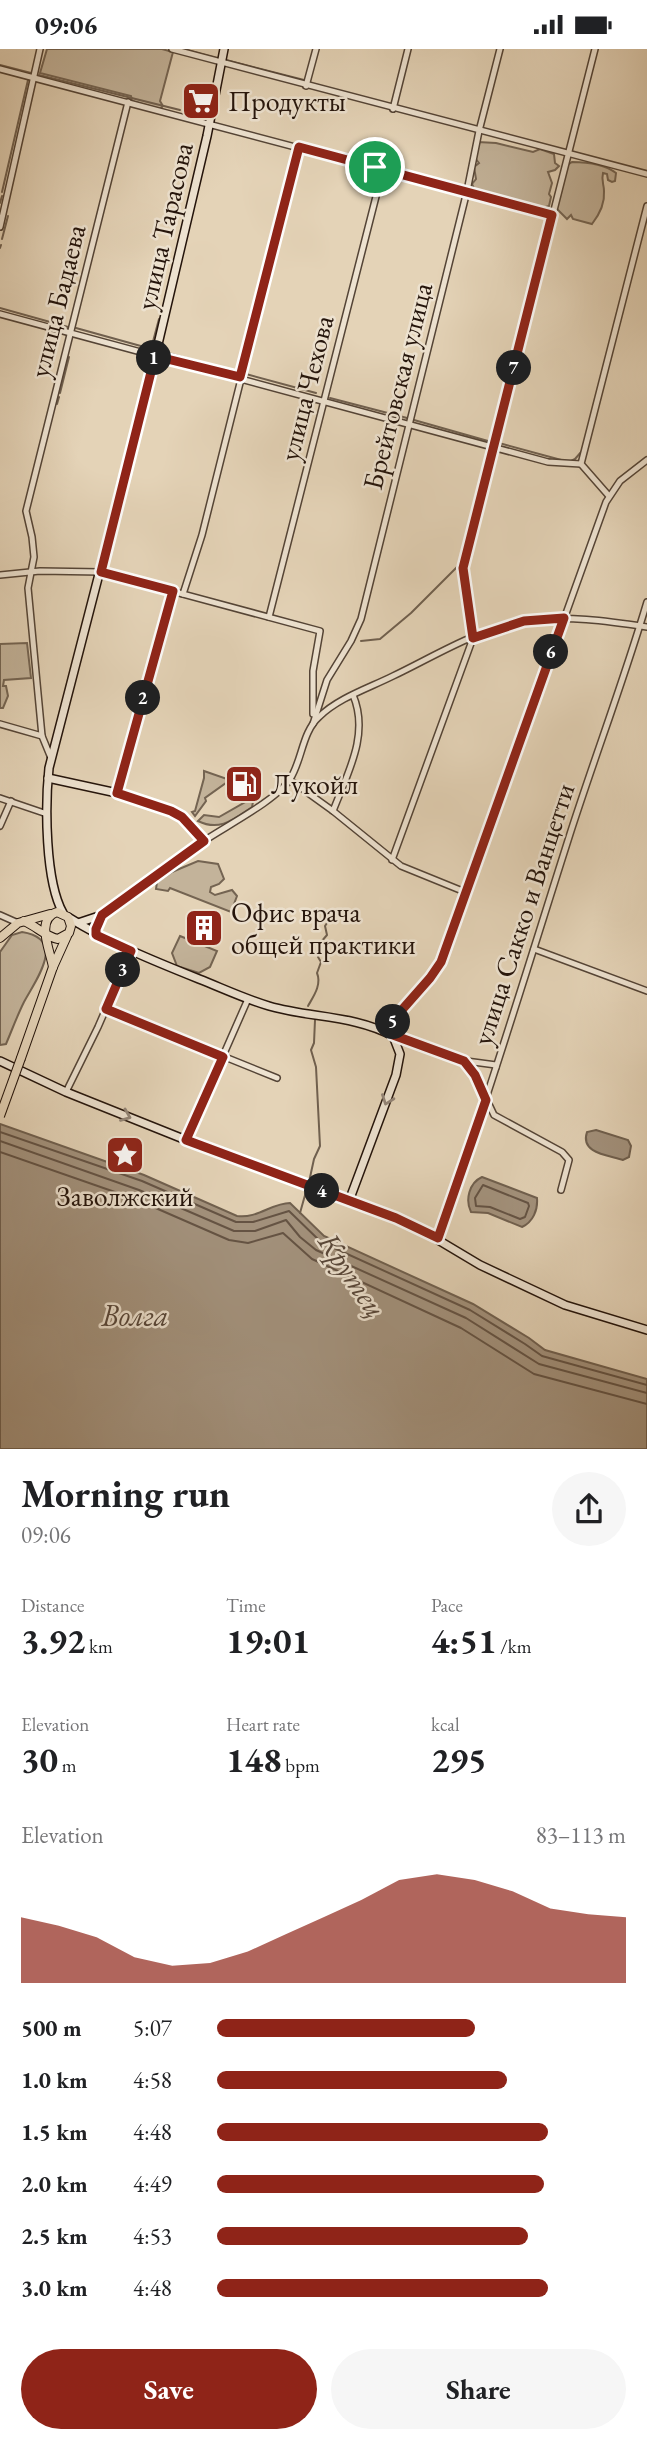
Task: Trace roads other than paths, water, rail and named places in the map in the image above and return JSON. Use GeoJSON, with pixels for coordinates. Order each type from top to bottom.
{"type":"FeatureCollection","features":[{"type":"Feature","properties":{"kind":"main road"},"geometry":{"type":"LineString","coordinates":[[53,967],[44,925],[59,914]]}},
{"type":"Feature","properties":{"kind":"main road"},"geometry":{"type":"LineString","coordinates":[[0,938],[21,922],[59,914],[71,923],[0,1116]]}},
{"type":"Feature","properties":{"kind":"main road"},"geometry":{"type":"LineString","coordinates":[[21,922],[58,939],[68,934]]}},
{"type":"Feature","properties":{"kind":"street"},"geometry":{"type":"LineString","coordinates":[[0,227],[40,49]]}},
{"type":"Feature","properties":{"kind":"street"},"geometry":{"type":"LineString","coordinates":[[172,49],[647,174]]}},
{"type":"Feature","properties":{"kind":"street","name":"улица Тарасова"},"geometry":{"type":"LineString","coordinates":[[48,778],[155,356],[210,123],[224,49]]}},
{"type":"Feature","properties":{"kind":"street"},"geometry":{"type":"LineString","coordinates":[[306,86],[316,49]]}},
{"type":"Feature","properties":{"kind":"street"},"geometry":{"type":"LineString","coordinates":[[393,109],[408,49]]}},
{"type":"Feature","properties":{"kind":"street","name":"Брейтовская улица"},"geometry":{"type":"LineString","coordinates":[[290,780],[313,724],[327,680],[361,619],[500,49]]}},
{"type":"Feature","properties":{"kind":"street"},"geometry":{"type":"LineString","coordinates":[[392,860],[473,638],[463,568],[595,49]]}},
{"type":"Feature","properties":{"kind":"street"},"geometry":{"type":"LineString","coordinates":[[0,69],[552,215]]}},
{"type":"Feature","properties":{"kind":"street","name":"улица Бадаева"},"geometry":{"type":"LineString","coordinates":[[51,758],[42,736],[28,588],[34,564],[27,507],[128,102]]}},
{"type":"Feature","properties":{"kind":"street"},"geometry":{"type":"LineString","coordinates":[[183,594],[191,562],[202,535],[299,147]]}},
{"type":"Feature","properties":{"kind":"street","name":"улица Чехова"},"geometry":{"type":"LineString","coordinates":[[270,617],[383,169]]}},
{"type":"Feature","properties":{"kind":"street"},"geometry":{"type":"LineString","coordinates":[[581,464],[647,206]]}},
{"type":"Feature","properties":{"kind":"street"},"geometry":{"type":"LineString","coordinates":[[0,314],[548,462],[581,464],[609,496]]}},
{"type":"Feature","properties":{"kind":"street"},"geometry":{"type":"LineString","coordinates":[[381,1029],[393,1020],[441,962],[609,496],[620,481],[647,460]]}},
{"type":"Feature","properties":{"kind":"street"},"geometry":{"type":"LineString","coordinates":[[0,575],[101,572],[320,631],[313,671],[313,724]]}},
{"type":"Feature","properties":{"kind":"street"},"geometry":{"type":"LineString","coordinates":[[117,793],[173,591]]}},
{"type":"Feature","properties":{"kind":"street","name":"улица Сакко и Ванцетти"},"geometry":{"type":"LineString","coordinates":[[486,1100],[572,828],[643,626],[647,602]]}},
{"type":"Feature","properties":{"kind":"street"},"geometry":{"type":"LineString","coordinates":[[313,724],[332,707],[353,695],[473,638],[524,621],[564,618],[643,626]]}},
{"type":"Feature","properties":{"kind":"street"},"geometry":{"type":"LineString","coordinates":[[333,811],[359,737],[360,715],[353,695]]}},
{"type":"Feature","properties":{"kind":"street"},"geometry":{"type":"LineString","coordinates":[[0,724],[42,736]]}},
{"type":"Feature","properties":{"kind":"street"},"geometry":{"type":"LineString","coordinates":[[204,841],[182,817],[171,811],[117,793],[48,778],[47,814],[59,914],[131,951],[248,999],[381,1029],[464,1061],[496,1065]]}},
{"type":"Feature","properties":{"kind":"street"},"geometry":{"type":"LineString","coordinates":[[78,923],[102,915],[204,841],[272,797],[290,780],[333,811],[392,860],[465,892]]}},
{"type":"Feature","properties":{"kind":"street"},"geometry":{"type":"LineString","coordinates":[[0,798],[47,814]]}},
{"type":"Feature","properties":{"kind":"street"},"geometry":{"type":"LineString","coordinates":[[0,826],[11,801]]}},
{"type":"Feature","properties":{"kind":"street"},"geometry":{"type":"LineString","coordinates":[[0,915],[21,922]]}},
{"type":"Feature","properties":{"kind":"street"},"geometry":{"type":"LineString","coordinates":[[96,935],[102,915]]}},
{"type":"Feature","properties":{"kind":"street"},"geometry":{"type":"LineString","coordinates":[[68,934],[81,931],[96,935]]}},
{"type":"Feature","properties":{"kind":"street"},"geometry":{"type":"LineString","coordinates":[[534,949],[647,991]]}},
{"type":"Feature","properties":{"kind":"street"},"geometry":{"type":"LineString","coordinates":[[66,1092],[131,951]]}},
{"type":"Feature","properties":{"kind":"street"},"geometry":{"type":"LineString","coordinates":[[186,1140],[248,999]]}},
{"type":"Feature","properties":{"kind":"street"},"geometry":{"type":"LineString","coordinates":[[106,1009],[277,1078]]}},
{"type":"Feature","properties":{"kind":"street"},"geometry":{"type":"LineString","coordinates":[[349,1201],[397,1075],[400,1053],[393,1035],[393,1020]]}},
{"type":"Feature","properties":{"kind":"street"},"geometry":{"type":"LineString","coordinates":[[0,1061],[66,1092],[186,1140],[396,1218],[438,1238],[481,1265],[565,1305],[647,1330]]}},
{"type":"Feature","properties":{"kind":"street"},"geometry":{"type":"LineString","coordinates":[[464,1061],[475,1075],[494,1115],[562,1152],[569,1160],[561,1190]]}},
{"type":"Feature","properties":{"kind":"street"},"geometry":{"type":"LineString","coordinates":[[438,1238],[486,1100]]}},
{"type":"Feature","properties":{"kind":"water","name":"Волга"},"geometry":{"type":"Polygon","coordinates":[[[0,1124],[144,1175],[237,1216],[251,1215],[290,1203],[324,1236],[473,1304],[545,1350],[647,1379],[647,1449],[0,1449],[0,1124]]]}},
{"type":"Feature","properties":{"kind":"water"},"geometry":{"type":"Polygon","coordinates":[[[596,1130],[628,1140],[631,1146],[629,1157],[623,1160],[591,1149],[587,1145],[587,1132],[596,1130]]]}},
{"type":"Feature","properties":{"kind":"water"},"geometry":{"type":"Polygon","coordinates":[[[482,1177],[537,1198],[532,1219],[522,1227],[488,1213],[471,1212],[469,1192],[474,1183],[482,1177]]]}},
{"type":"Feature","properties":{"kind":"waterway"},"geometry":{"type":"LineString","coordinates":[[183,49],[216,58]]}},
{"type":"Feature","properties":{"kind":"waterway"},"geometry":{"type":"LineString","coordinates":[[226,60],[304,80]]}},
{"type":"Feature","properties":{"kind":"waterway"},"geometry":{"type":"LineString","coordinates":[[0,65],[31,73]]}},
{"type":"Feature","properties":{"kind":"waterway"},"geometry":{"type":"LineString","coordinates":[[39,75],[180,110]]}},
{"type":"Feature","properties":{"kind":"waterway"},"geometry":{"type":"LineString","coordinates":[[2,192],[28,80]]}},
{"type":"Feature","properties":{"kind":"waterway"},"geometry":{"type":"LineString","coordinates":[[0,203],[2,196]]}},
{"type":"Feature","properties":{"kind":"waterway"},"geometry":{"type":"LineString","coordinates":[[2,239],[8,216]]}},
{"type":"Feature","properties":{"kind":"waterway"},"geometry":{"type":"LineString","coordinates":[[0,308],[68,327]]}},
{"type":"Feature","properties":{"kind":"waterway"},"geometry":{"type":"LineString","coordinates":[[151,349],[159,319]]}},
{"type":"Feature","properties":{"kind":"waterway"},"geometry":{"type":"LineString","coordinates":[[76,328],[148,348]]}},
{"type":"Feature","properties":{"kind":"waterway"},"geometry":{"type":"LineString","coordinates":[[161,351],[235,372]]}},
{"type":"Feature","properties":{"kind":"waterway"},"geometry":{"type":"LineString","coordinates":[[60,393],[69,357]]}},
{"type":"Feature","properties":{"kind":"waterway"},"geometry":{"type":"LineString","coordinates":[[246,374],[316,393]]}},
{"type":"Feature","properties":{"kind":"waterway"},"geometry":{"type":"LineString","coordinates":[[57,404],[59,397]]}},
{"type":"Feature","properties":{"kind":"waterway"},"geometry":{"type":"LineString","coordinates":[[330,398],[407,418]]}},
{"type":"Feature","properties":{"kind":"waterway"},"geometry":{"type":"LineString","coordinates":[[414,420],[488,441]]}},
{"type":"Feature","properties":{"kind":"waterway"},"geometry":{"type":"LineString","coordinates":[[499,443],[565,461]]}},
{"type":"Feature","properties":{"kind":"waterway"},"geometry":{"type":"LineString","coordinates":[[571,461],[582,451]]}},
{"type":"Feature","properties":{"kind":"waterway"},"geometry":{"type":"LineString","coordinates":[[361,641],[380,639],[411,613],[461,563]]}},
{"type":"Feature","properties":{"kind":"waterway"},"geometry":{"type":"LineString","coordinates":[[308,1006],[318,986],[317,973],[321,962],[318,957],[321,942],[327,935],[325,926],[331,917],[331,911]]}},
{"type":"Feature","properties":{"kind":"waterway","name":"Крутец"},"geometry":{"type":"LineString","coordinates":[[309,1182],[320,1146],[316,1067],[311,1050],[315,1020]]}},
{"type":"Feature","properties":{"kind":"waterway","name":"Крутец"},"geometry":{"type":"LineString","coordinates":[[300,1213],[307,1188]]}},
{"type":"Feature","properties":{"kind":"place","name":"Продукты"},"geometry":{"type":"Point","coordinates":[201,101]}},
{"type":"Feature","properties":{"kind":"place","name":"Лукойл"},"geometry":{"type":"Point","coordinates":[244,784]}},
{"type":"Feature","properties":{"kind":"place","name":"Офис врача общей практики"},"geometry":{"type":"Point","coordinates":[204,928]}},
{"type":"Feature","properties":{"kind":"place","name":"Заволжский"},"geometry":{"type":"Point","coordinates":[125,1155]}}]}
